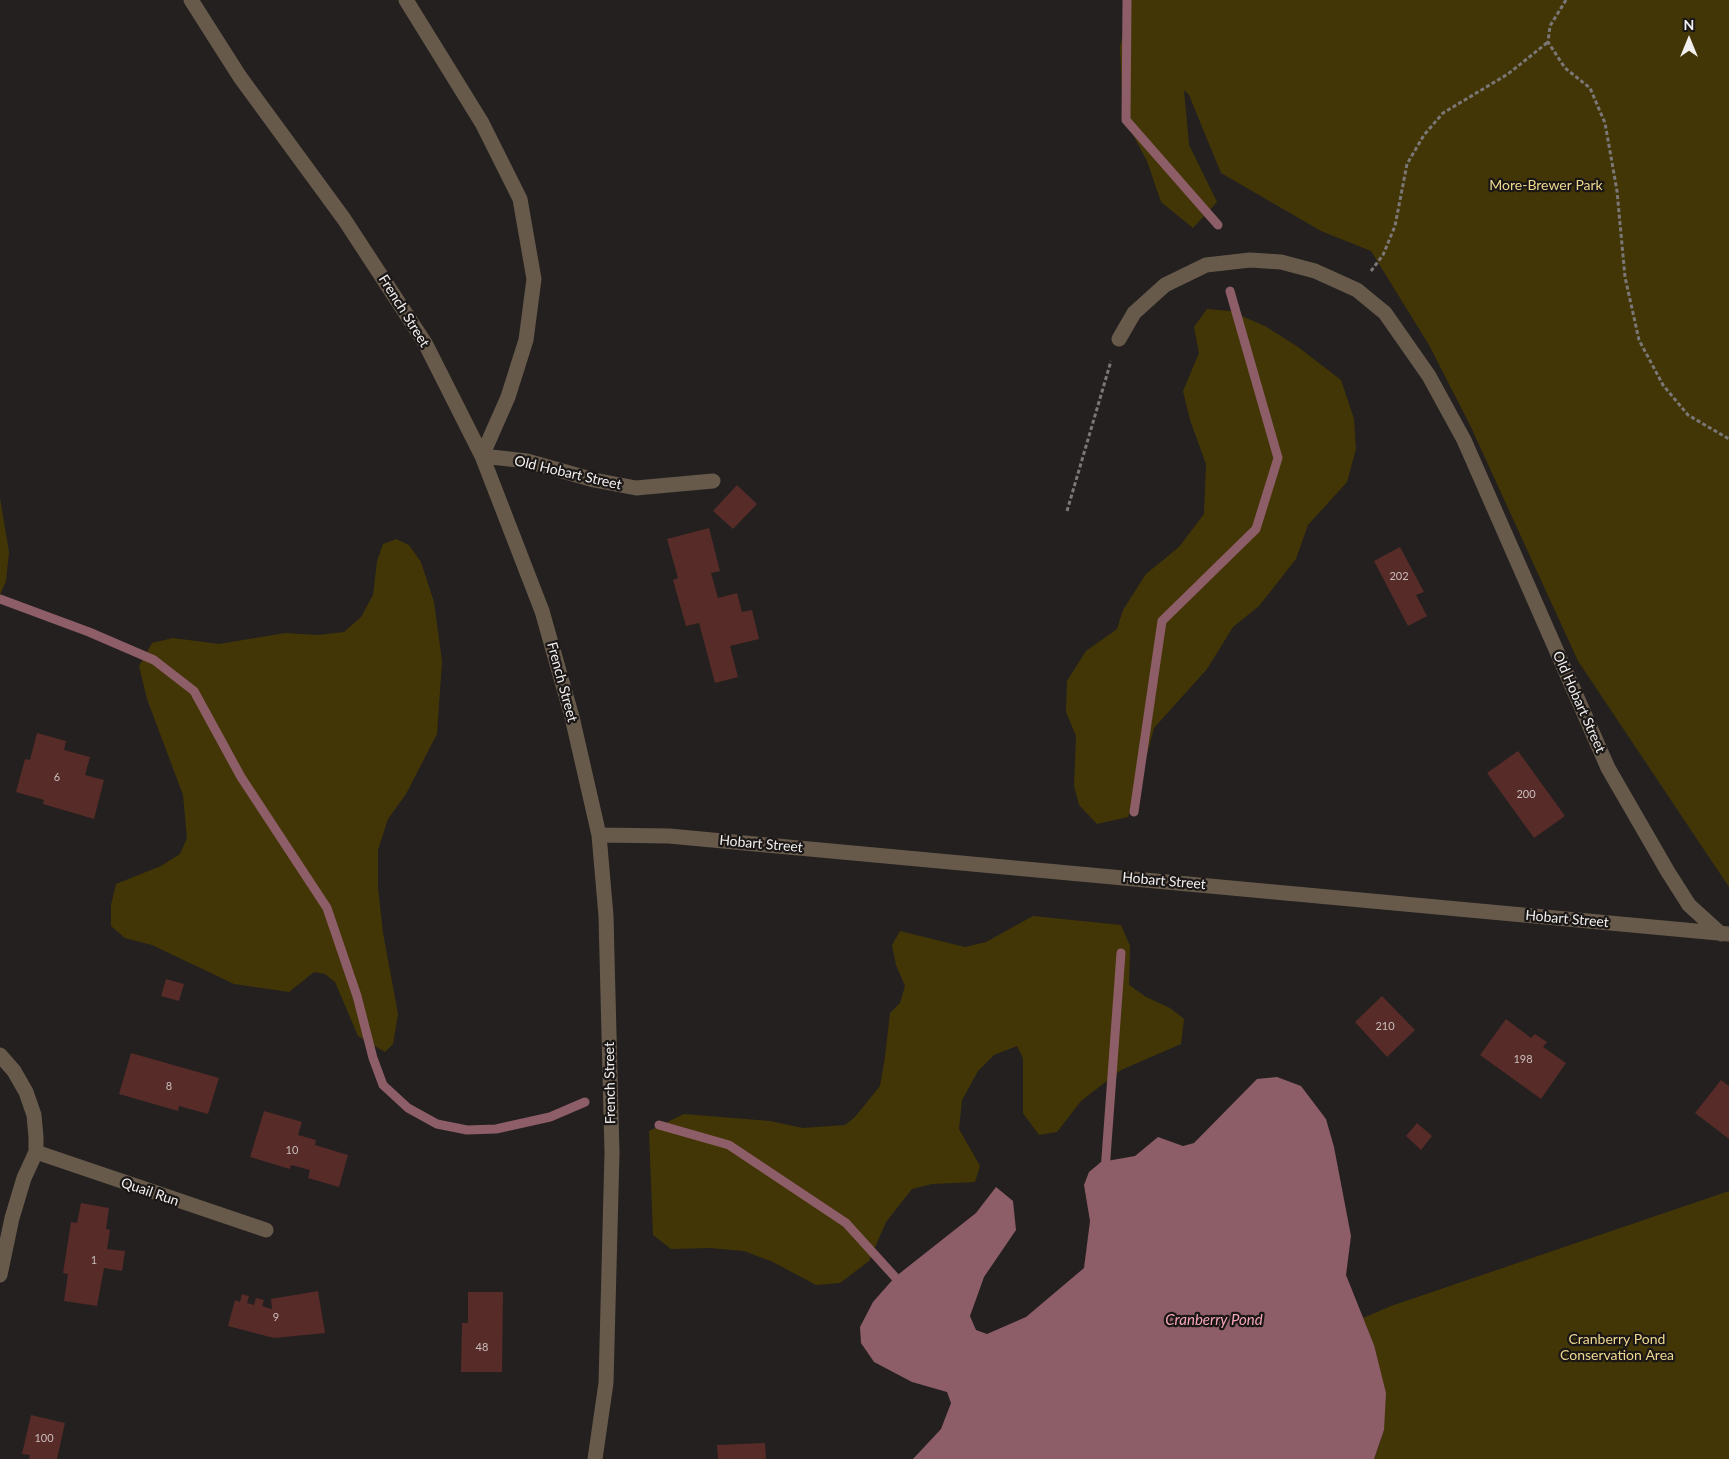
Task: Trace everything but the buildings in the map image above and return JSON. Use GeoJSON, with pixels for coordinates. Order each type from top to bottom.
{"type":"FeatureCollection","features":[{"type":"Feature","properties":{"kind":"street","name":"French Street"},"geometry":{"type":"LineString","coordinates":[[191,0],[240,77],[344,219],[425,343],[482,456],[542,610],[572,717],[599,835],[606,916],[612,1153],[606,1383],[595,1459]]}},
{"type":"Feature","properties":{"kind":"street"},"geometry":{"type":"LineString","coordinates":[[406,0],[482,123],[520,199],[534,279],[526,340],[508,397],[482,456]]}},
{"type":"Feature","properties":{"kind":"street","name":"Old Hobart Street"},"geometry":{"type":"LineString","coordinates":[[1119,339],[1134,313],[1165,285],[1206,265],[1250,260],[1281,262],[1315,270],[1357,290],[1385,312],[1429,376],[1464,440],[1608,768],[1689,905],[1726,936]]}},
{"type":"Feature","properties":{"kind":"street","name":"Old Hobart Street"},"geometry":{"type":"LineString","coordinates":[[482,456],[528,461],[594,480],[636,488],[713,481]]}},
{"type":"Feature","properties":{"kind":"street","name":"Hobart Street"},"geometry":{"type":"LineString","coordinates":[[599,835],[669,836],[1726,936]]}},
{"type":"Feature","properties":{"kind":"street"},"geometry":{"type":"LineString","coordinates":[[0,1055],[14,1070],[26,1092],[34,1115],[36,1152],[24,1178],[14,1210],[0,1275]]}},
{"type":"Feature","properties":{"kind":"street","name":"Quail Run"},"geometry":{"type":"LineString","coordinates":[[36,1152],[266,1230]]}},
{"type":"Feature","properties":{"kind":"path"},"geometry":{"type":"LineString","coordinates":[[1566,0],[1550,26],[1548,42],[1565,68],[1590,88],[1605,123],[1617,191],[1625,277],[1639,340],[1663,385],[1688,415],[1729,440]]}},
{"type":"Feature","properties":{"kind":"path"},"geometry":{"type":"LineString","coordinates":[[1357,290],[1383,255],[1395,226],[1407,164],[1424,135],[1443,113],[1508,74],[1548,42]]}},
{"type":"Feature","properties":{"kind":"path"},"geometry":{"type":"LineString","coordinates":[[1067,510],[1105,376],[1119,339]]}},
{"type":"Feature","properties":{"kind":"green space","name":"More-Brewer Park"},"geometry":{"type":"Polygon","coordinates":[[[1131,0],[1729,0],[1729,887],[1578,661],[1470,425],[1429,345],[1371,251],[1321,231],[1221,173],[1189,95],[1184,90],[1189,145],[1217,202],[1193,228],[1161,202],[1147,161],[1123,116],[1120,47],[1131,0]]]}},
{"type":"Feature","properties":{"kind":"green space"},"geometry":{"type":"Polygon","coordinates":[[[1207,309],[1230,311],[1265,326],[1298,347],[1341,380],[1354,419],[1356,449],[1347,482],[1308,525],[1296,559],[1259,606],[1233,627],[1207,669],[1154,728],[1128,817],[1097,824],[1079,805],[1074,786],[1076,736],[1066,712],[1067,681],[1086,651],[1117,629],[1123,610],[1146,574],[1179,547],[1204,514],[1206,464],[1190,420],[1183,391],[1199,353],[1194,327],[1207,309]]]}},
{"type":"Feature","properties":{"kind":"green space"},"geometry":{"type":"Polygon","coordinates":[[[0,498],[9,552],[6,581],[0,595],[0,498]]]}},
{"type":"Feature","properties":{"kind":"green space"},"geometry":{"type":"Polygon","coordinates":[[[396,539],[409,545],[421,562],[434,602],[442,661],[437,734],[406,794],[388,819],[378,850],[378,888],[383,933],[398,1014],[393,1044],[385,1052],[358,1036],[335,982],[325,974],[314,972],[289,992],[234,984],[152,945],[125,938],[111,926],[111,905],[116,884],[161,866],[180,854],[187,838],[183,795],[147,699],[139,666],[152,643],[173,638],[219,644],[285,633],[318,635],[344,632],[361,617],[373,595],[377,561],[383,544],[396,539]]]}},
{"type":"Feature","properties":{"kind":"green space"},"geometry":{"type":"Polygon","coordinates":[[[1033,916],[1121,925],[1130,946],[1129,985],[1146,997],[1170,1008],[1184,1019],[1181,1044],[1121,1070],[1081,1101],[1057,1132],[1039,1135],[1023,1113],[1023,1058],[1017,1046],[994,1055],[978,1071],[962,1100],[959,1129],[980,1166],[975,1182],[932,1184],[912,1189],[886,1222],[869,1261],[840,1283],[816,1285],[773,1262],[744,1251],[710,1248],[671,1249],[653,1235],[649,1131],[684,1114],[770,1121],[803,1128],[845,1125],[855,1117],[880,1086],[890,1013],[900,1003],[905,986],[896,965],[892,945],[900,931],[965,947],[986,942],[1033,916]]]}},
{"type":"Feature","properties":{"kind":"green space","name":"Cranberry Pond Conservation Area"},"geometry":{"type":"Polygon","coordinates":[[[1729,1191],[1729,1459],[1374,1459],[1384,1430],[1374,1345],[1363,1318],[1391,1306],[1729,1191]]]}},
{"type":"Feature","properties":{"kind":"water","name":"Cranberry Pond"},"geometry":{"type":"Polygon","coordinates":[[[1277,1077],[1301,1086],[1326,1119],[1334,1147],[1351,1236],[1346,1275],[1374,1345],[1386,1393],[1384,1430],[1374,1459],[913,1459],[941,1429],[951,1403],[947,1392],[912,1382],[874,1362],[861,1343],[860,1327],[873,1302],[895,1277],[976,1213],[996,1187],[1013,1201],[1016,1230],[984,1277],[970,1316],[976,1330],[987,1334],[1026,1317],[1084,1268],[1090,1221],[1084,1185],[1089,1172],[1101,1162],[1135,1156],[1158,1137],[1183,1146],[1194,1143],[1257,1079],[1277,1077]]]}},
{"type":"Feature","properties":{"kind":"waterway"},"geometry":{"type":"LineString","coordinates":[[1127,0],[1126,120],[1218,225]]}},
{"type":"Feature","properties":{"kind":"waterway"},"geometry":{"type":"LineString","coordinates":[[1134,812],[1162,621],[1256,529],[1278,458],[1230,291]]}},
{"type":"Feature","properties":{"kind":"waterway"},"geometry":{"type":"LineString","coordinates":[[0,599],[89,632],[154,660],[194,691],[241,777],[327,908],[357,996],[373,1058],[383,1085],[408,1108],[437,1124],[467,1130],[496,1129],[550,1117],[585,1102]]}},
{"type":"Feature","properties":{"kind":"waterway"},"geometry":{"type":"LineString","coordinates":[[1105,1171],[1121,953]]}},
{"type":"Feature","properties":{"kind":"waterway"},"geometry":{"type":"LineString","coordinates":[[659,1125],[729,1145],[846,1223],[895,1277]]}}]}
